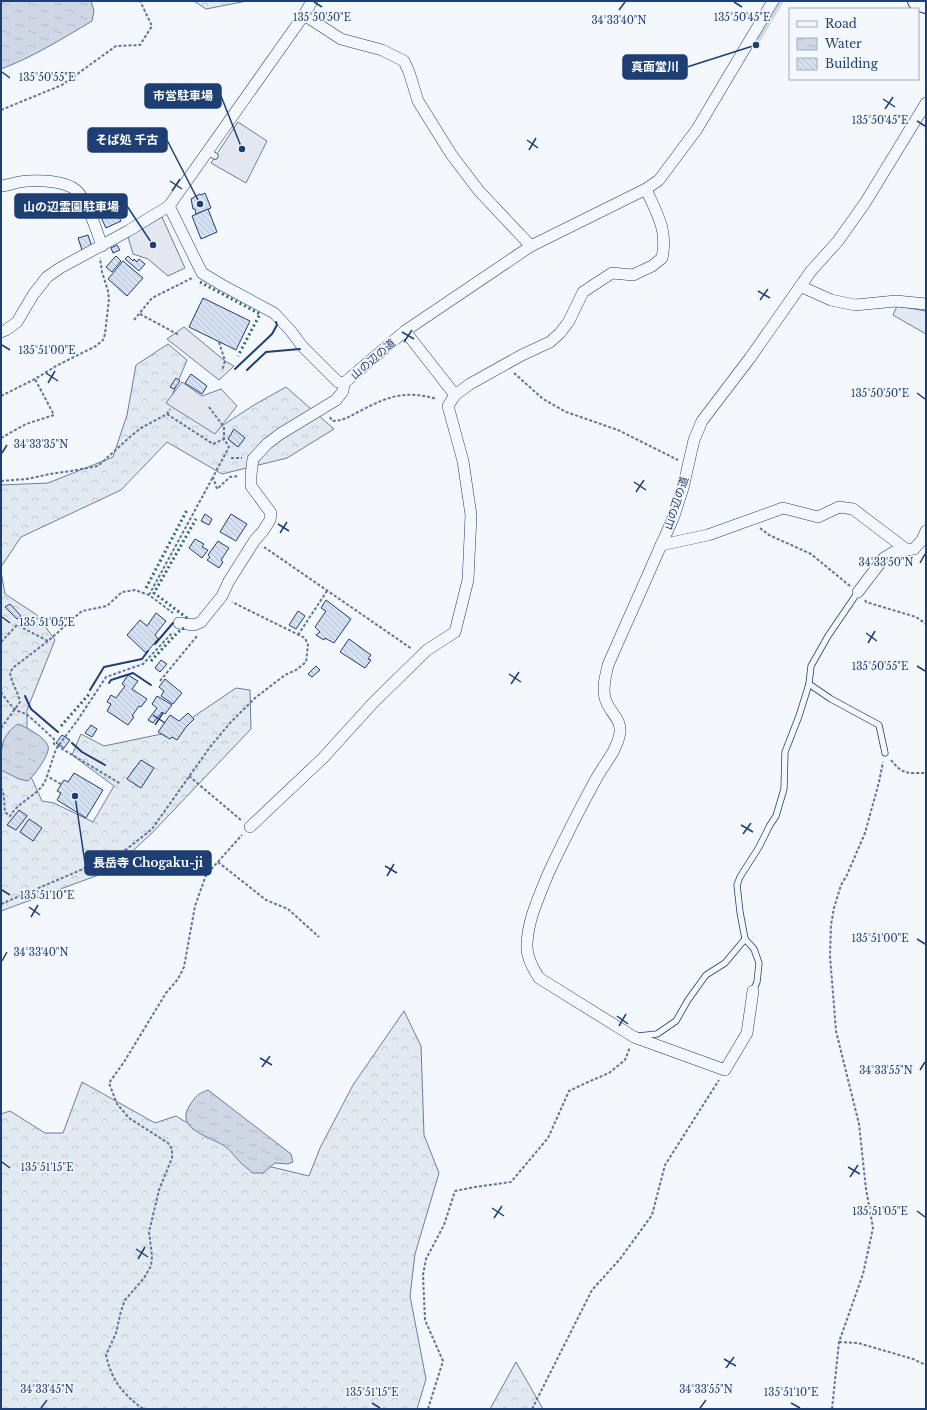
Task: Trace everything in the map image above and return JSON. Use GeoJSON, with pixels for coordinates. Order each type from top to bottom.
{"type":"FeatureCollection","features":[{"type":"Feature","properties":{"kind":"highway"},"geometry":{"type":"LineString","coordinates":[[917,1],[926,4]]}},
{"type":"Feature","properties":{"kind":"street"},"geometry":{"type":"LineString","coordinates":[[1,332],[17,322],[33,295],[47,277],[60,268],[102,246],[170,206],[212,154],[312,1]]}},
{"type":"Feature","properties":{"kind":"street"},"geometry":{"type":"LineString","coordinates":[[405,331],[531,246],[646,189],[659,180],[697,129],[773,1]]}},
{"type":"Feature","properties":{"kind":"street"},"geometry":{"type":"LineString","coordinates":[[304,15],[341,39],[382,50],[404,61],[410,72],[418,101],[451,154],[478,191],[531,246]]}},
{"type":"Feature","properties":{"kind":"street"},"geometry":{"type":"LineString","coordinates":[[688,465],[694,440],[702,421],[750,358],[811,271],[838,241],[865,203],[926,103]]}},
{"type":"Feature","properties":{"kind":"street"},"geometry":{"type":"LineString","coordinates":[[1,186],[26,181],[42,180],[57,183],[76,190],[92,218],[102,246]]}},
{"type":"Feature","properties":{"kind":"street"},"geometry":{"type":"LineString","coordinates":[[250,827],[323,758],[373,703],[427,650],[455,632],[468,580],[471,515],[463,461],[448,406],[455,395],[470,384],[503,365],[550,342],[560,333],[569,321],[583,292],[612,273],[633,275],[652,266],[662,258],[665,246],[663,228],[646,189]]}},
{"type":"Feature","properties":{"kind":"street"},"geometry":{"type":"LineString","coordinates":[[170,206],[202,273]]}},
{"type":"Feature","properties":{"kind":"street","name":"山の辺の道"},"geometry":{"type":"LineString","coordinates":[[202,273],[274,313],[290,330],[302,346],[338,382],[344,383],[405,331],[455,395]]}},
{"type":"Feature","properties":{"kind":"street"},"geometry":{"type":"LineString","coordinates":[[800,286],[831,300],[855,305],[896,301],[926,304]]}},
{"type":"Feature","properties":{"kind":"street"},"geometry":{"type":"LineString","coordinates":[[178,623],[194,626],[201,622],[222,596],[229,581],[254,540],[263,531],[270,520],[271,512],[251,486],[253,459],[267,444],[280,434],[336,400],[343,391],[344,383]]}},
{"type":"Feature","properties":{"kind":"street","name":"山の辺の道"},"geometry":{"type":"LineString","coordinates":[[661,545],[674,516],[683,488],[688,465]]}},
{"type":"Feature","properties":{"kind":"street","name":"山の辺の道"},"geometry":{"type":"LineString","coordinates":[[661,545],[708,534],[783,508],[818,517],[839,507],[853,509],[907,550]]}},
{"type":"Feature","properties":{"kind":"street"},"geometry":{"type":"LineString","coordinates":[[858,592],[884,558],[894,552],[914,549],[922,540],[926,531]]}},
{"type":"Feature","properties":{"kind":"street"},"geometry":{"type":"LineString","coordinates":[[661,545],[608,665],[604,682],[605,697],[611,711],[619,723],[620,733],[615,749],[596,777],[560,848],[532,911],[527,944],[528,956],[533,969],[539,978],[634,1037],[725,1070],[746,1033],[753,991]]}},
{"type":"Feature","properties":{"kind":"lane"},"geometry":{"type":"LineString","coordinates":[[753,991],[757,982],[759,963],[754,949],[745,939],[737,885],[740,877],[776,816],[784,789],[785,752],[799,716],[808,684],[811,666],[828,636],[858,592]]}},
{"type":"Feature","properties":{"kind":"lane"},"geometry":{"type":"LineString","coordinates":[[808,684],[831,699],[879,725],[885,753]]}},
{"type":"Feature","properties":{"kind":"lane"},"geometry":{"type":"LineString","coordinates":[[634,1037],[657,1034],[676,1021],[688,1000],[706,975],[725,963],[745,939]]}},
{"type":"Feature","properties":{"kind":"path"},"geometry":{"type":"LineString","coordinates":[[1,110],[62,85],[116,46],[140,45],[152,26],[140,1]]}},
{"type":"Feature","properties":{"kind":"path"},"geometry":{"type":"LineString","coordinates":[[1,396],[96,346],[102,340],[105,334],[109,299],[99,254],[102,246]]}},
{"type":"Feature","properties":{"kind":"path"},"geometry":{"type":"LineString","coordinates":[[134,320],[152,298],[202,273]]}},
{"type":"Feature","properties":{"kind":"path"},"geometry":{"type":"LineString","coordinates":[[140,314],[179,335]]}},
{"type":"Feature","properties":{"kind":"path"},"geometry":{"type":"LineString","coordinates":[[219,342],[225,361],[222,371]]}},
{"type":"Feature","properties":{"kind":"path","name":"山の辺の道"},"geometry":{"type":"LineString","coordinates":[[503,365],[543,399],[566,412],[618,430],[688,465]]}},
{"type":"Feature","properties":{"kind":"path"},"geometry":{"type":"LineString","coordinates":[[1,438],[26,424],[54,415],[34,379]]}},
{"type":"Feature","properties":{"kind":"path"},"geometry":{"type":"LineString","coordinates":[[324,407],[332,421],[341,421],[381,400],[398,395],[423,395],[438,399]]}},
{"type":"Feature","properties":{"kind":"path"},"geometry":{"type":"LineString","coordinates":[[149,595],[229,447],[224,439],[224,427],[209,407]]}},
{"type":"Feature","properties":{"kind":"path"},"geometry":{"type":"LineString","coordinates":[[1,481],[27,479],[98,466],[141,428],[167,414],[170,409]]}},
{"type":"Feature","properties":{"kind":"path"},"geometry":{"type":"LineString","coordinates":[[167,414],[213,444],[224,439]]}},
{"type":"Feature","properties":{"kind":"path"},"geometry":{"type":"LineString","coordinates":[[213,477],[217,489],[230,477],[251,475]]}},
{"type":"Feature","properties":{"kind":"path"},"geometry":{"type":"LineString","coordinates":[[749,520],[769,535],[811,554],[858,592],[866,602],[916,618],[926,624]]}},
{"type":"Feature","properties":{"kind":"path"},"geometry":{"type":"LineString","coordinates":[[254,540],[421,656]]}},
{"type":"Feature","properties":{"kind":"path"},"geometry":{"type":"LineString","coordinates":[[1,728],[14,708],[20,702],[11,682],[10,672],[14,667],[48,641],[82,611],[107,606],[122,592],[134,590],[149,595],[177,616],[178,623],[164,643],[143,664],[106,677],[77,721],[58,746],[45,783],[40,790],[14,808],[10,816],[5,812],[3,790],[1,788]]}},
{"type":"Feature","properties":{"kind":"path"},"geometry":{"type":"LineString","coordinates":[[298,635],[327,590]]}},
{"type":"Feature","properties":{"kind":"path"},"geometry":{"type":"LineString","coordinates":[[1,904],[123,852],[152,829],[210,747],[230,723],[255,698],[285,675],[296,670],[306,662],[308,645],[305,638],[222,596]]}},
{"type":"Feature","properties":{"kind":"path"},"geometry":{"type":"LineString","coordinates":[[160,681],[200,632],[201,622]]}},
{"type":"Feature","properties":{"kind":"path"},"geometry":{"type":"LineString","coordinates":[[1,642],[18,625],[48,641]]}},
{"type":"Feature","properties":{"kind":"path"},"geometry":{"type":"LineString","coordinates":[[1,692],[14,708],[18,711],[23,711],[31,717],[54,739],[54,744],[121,784]]}},
{"type":"Feature","properties":{"kind":"path"},"geometry":{"type":"LineString","coordinates":[[885,753],[898,769],[908,773],[926,773]]}},
{"type":"Feature","properties":{"kind":"path"},"geometry":{"type":"LineString","coordinates":[[832,1409],[839,1342],[863,1274],[873,1228],[866,1189],[859,1124],[836,1031],[830,956],[831,924],[841,885],[847,876],[865,833],[879,782],[885,753]]}},
{"type":"Feature","properties":{"kind":"path"},"geometry":{"type":"LineString","coordinates":[[47,776],[61,784]]}},
{"type":"Feature","properties":{"kind":"path"},"geometry":{"type":"LineString","coordinates":[[143,1409],[133,1401],[114,1380],[106,1355],[116,1333],[125,1300],[144,1278],[151,1266],[152,1256],[149,1232],[159,1190],[172,1158],[172,1149],[168,1143],[130,1118],[117,1104],[109,1083],[166,994],[178,979],[184,967],[195,906],[206,875],[250,827],[189,776]]}},
{"type":"Feature","properties":{"kind":"path"},"geometry":{"type":"LineString","coordinates":[[218,862],[266,900],[288,909],[319,937]]}},
{"type":"Feature","properties":{"kind":"path"},"geometry":{"type":"LineString","coordinates":[[428,1409],[443,1361],[425,1320],[423,1275],[426,1260],[440,1234],[455,1192],[475,1187],[511,1182],[548,1138],[569,1091],[610,1073],[625,1060],[634,1037]]}},
{"type":"Feature","properties":{"kind":"path"},"geometry":{"type":"LineString","coordinates":[[532,1409],[592,1290],[620,1259],[652,1215],[665,1165],[725,1070]]}},
{"type":"Feature","properties":{"kind":"path"},"geometry":{"type":"LineString","coordinates":[[839,1342],[858,1343],[913,1359],[926,1365]]}},
{"type":"Feature","properties":{"kind":"green space"},"geometry":{"type":"Polygon","coordinates":[[[194,1],[247,1],[206,9],[194,1]]]}},
{"type":"Feature","properties":{"kind":"green space"},"geometry":{"type":"Polygon","coordinates":[[[897,306],[926,311],[926,334],[893,315],[897,306]]]}},
{"type":"Feature","properties":{"kind":"green space"},"geometry":{"type":"Polygon","coordinates":[[[168,344],[187,360],[169,403],[214,431],[254,405],[286,387],[334,429],[287,458],[222,474],[167,442],[121,490],[21,537],[1,567],[1,485],[48,483],[113,457],[127,415],[136,365],[168,344]]]}},
{"type":"Feature","properties":{"kind":"green space"},"geometry":{"type":"Polygon","coordinates":[[[1,571],[5,594],[37,615],[55,640],[27,710],[27,768],[42,801],[54,803],[93,822],[114,786],[72,755],[81,734],[104,746],[171,732],[236,688],[250,690],[251,729],[151,834],[112,870],[1,911],[1,571]]]}},
{"type":"Feature","properties":{"kind":"green space"},"geometry":{"type":"Polygon","coordinates":[[[404,1011],[421,1046],[424,1135],[439,1173],[415,1254],[410,1296],[426,1379],[417,1409],[1,1409],[1,1114],[10,1111],[45,1133],[63,1133],[82,1082],[155,1123],[176,1116],[255,1163],[309,1176],[320,1148],[353,1085],[404,1011]]]}},
{"type":"Feature","properties":{"kind":"green space"},"geometry":{"type":"Polygon","coordinates":[[[516,1362],[543,1409],[490,1409],[516,1362]]]}},
{"type":"Feature","properties":{"kind":"shaded area"},"geometry":{"type":"Polygon","coordinates":[[[238,122],[267,141],[246,183],[211,163],[238,122]]]}},
{"type":"Feature","properties":{"kind":"shaded area"},"geometry":{"type":"Polygon","coordinates":[[[162,217],[185,268],[168,276],[148,259],[133,254],[128,237],[162,217]]]}},
{"type":"Feature","properties":{"kind":"shaded area"},"geometry":{"type":"Polygon","coordinates":[[[184,327],[225,361],[234,366],[219,380],[167,339],[184,327]]]}},
{"type":"Feature","properties":{"kind":"shaded area"},"geometry":{"type":"Polygon","coordinates":[[[182,382],[202,396],[221,389],[237,406],[215,434],[166,403],[182,382]]]}},
{"type":"Feature","properties":{"kind":"water"},"geometry":{"type":"Polygon","coordinates":[[[1,1],[91,1],[94,11],[92,21],[36,53],[1,69],[1,1]]]}},
{"type":"Feature","properties":{"kind":"water"},"geometry":{"type":"Polygon","coordinates":[[[18,724],[39,736],[48,746],[45,759],[28,781],[19,779],[1,770],[3,744],[8,733],[18,724]]]}},
{"type":"Feature","properties":{"kind":"water"},"geometry":{"type":"Polygon","coordinates":[[[208,1090],[291,1154],[293,1162],[288,1164],[275,1163],[263,1173],[252,1173],[230,1150],[220,1143],[204,1136],[190,1126],[186,1120],[186,1113],[190,1105],[197,1096],[208,1090]]]}},
{"type":"Feature","properties":{"kind":"building"},"geometry":{"type":"Polygon","coordinates":[[[205,193],[211,208],[196,214],[195,209],[193,209],[191,199],[205,193]]]}},
{"type":"Feature","properties":{"kind":"building"},"geometry":{"type":"Polygon","coordinates":[[[114,207],[121,221],[106,228],[100,215],[114,207]]]}},
{"type":"Feature","properties":{"kind":"building"},"geometry":{"type":"Polygon","coordinates":[[[208,209],[217,232],[201,239],[192,216],[208,209]]]}},
{"type":"Feature","properties":{"kind":"building"},"geometry":{"type":"Polygon","coordinates":[[[88,235],[92,247],[82,250],[78,238],[88,235]]]}},
{"type":"Feature","properties":{"kind":"building"},"geometry":{"type":"Polygon","coordinates":[[[117,245],[120,250],[113,253],[111,248],[117,245]]]}},
{"type":"Feature","properties":{"kind":"building"},"geometry":{"type":"Polygon","coordinates":[[[116,256],[121,261],[112,272],[106,267],[116,256]]]}},
{"type":"Feature","properties":{"kind":"building"},"geometry":{"type":"Polygon","coordinates":[[[128,256],[133,261],[134,259],[137,262],[139,259],[145,264],[139,271],[125,259],[128,256]]]}},
{"type":"Feature","properties":{"kind":"building"},"geometry":{"type":"Polygon","coordinates":[[[123,261],[143,278],[127,296],[108,279],[123,261]]]}},
{"type":"Feature","properties":{"kind":"building"},"geometry":{"type":"Polygon","coordinates":[[[203,298],[250,321],[236,350],[189,327],[203,298]]]}},
{"type":"Feature","properties":{"kind":"building"},"geometry":{"type":"Polygon","coordinates":[[[191,374],[207,386],[202,394],[185,383],[191,374]]]}},
{"type":"Feature","properties":{"kind":"building"},"geometry":{"type":"Polygon","coordinates":[[[176,378],[180,381],[174,389],[170,387],[176,378]]]}},
{"type":"Feature","properties":{"kind":"building"},"geometry":{"type":"Polygon","coordinates":[[[234,429],[245,438],[238,447],[228,439],[234,429]]]}},
{"type":"Feature","properties":{"kind":"building"},"geometry":{"type":"Polygon","coordinates":[[[205,514],[212,519],[209,525],[201,521],[205,514]]]}},
{"type":"Feature","properties":{"kind":"building"},"geometry":{"type":"Polygon","coordinates":[[[231,514],[247,524],[236,541],[220,532],[231,514]]]}},
{"type":"Feature","properties":{"kind":"building"},"geometry":{"type":"Polygon","coordinates":[[[195,539],[204,544],[202,547],[208,550],[202,558],[189,548],[195,539]]]}},
{"type":"Feature","properties":{"kind":"building"},"geometry":{"type":"Polygon","coordinates":[[[218,541],[229,548],[221,560],[223,562],[219,568],[207,560],[210,557],[208,555],[218,541]]]}},
{"type":"Feature","properties":{"kind":"building"},"geometry":{"type":"Polygon","coordinates":[[[326,600],[351,619],[334,643],[325,638],[324,640],[316,635],[320,632],[315,627],[326,611],[321,608],[326,600]]]}},
{"type":"Feature","properties":{"kind":"building"},"geometry":{"type":"Polygon","coordinates":[[[10,604],[21,616],[17,619],[5,607],[10,604]]]}},
{"type":"Feature","properties":{"kind":"building"},"geometry":{"type":"Polygon","coordinates":[[[298,611],[305,616],[296,629],[289,625],[298,611]]]}},
{"type":"Feature","properties":{"kind":"building"},"geometry":{"type":"Polygon","coordinates":[[[156,613],[166,621],[155,635],[158,639],[146,653],[127,635],[140,620],[147,626],[156,613]]]}},
{"type":"Feature","properties":{"kind":"building"},"geometry":{"type":"Polygon","coordinates":[[[349,639],[371,655],[368,659],[371,660],[365,668],[340,652],[349,639]]]}},
{"type":"Feature","properties":{"kind":"building"},"geometry":{"type":"Polygon","coordinates":[[[161,660],[167,664],[160,672],[155,668],[161,660]]]}},
{"type":"Feature","properties":{"kind":"building"},"geometry":{"type":"Polygon","coordinates":[[[316,666],[320,670],[312,677],[308,674],[316,666]]]}},
{"type":"Feature","properties":{"kind":"building"},"geometry":{"type":"Polygon","coordinates":[[[128,675],[138,681],[132,689],[147,699],[141,707],[139,706],[128,725],[107,711],[111,704],[107,702],[111,695],[116,698],[125,686],[122,684],[128,675]]]}},
{"type":"Feature","properties":{"kind":"building"},"geometry":{"type":"Polygon","coordinates":[[[165,679],[182,693],[173,704],[161,696],[164,691],[159,687],[165,679]]]}},
{"type":"Feature","properties":{"kind":"building"},"geometry":{"type":"Polygon","coordinates":[[[157,696],[172,705],[165,714],[162,712],[153,723],[148,720],[157,708],[152,704],[157,696]]]}},
{"type":"Feature","properties":{"kind":"building"},"geometry":{"type":"Polygon","coordinates":[[[188,713],[194,719],[177,740],[172,737],[170,739],[158,732],[170,715],[179,721],[188,713]]]}},
{"type":"Feature","properties":{"kind":"building"},"geometry":{"type":"Polygon","coordinates":[[[91,725],[97,729],[92,737],[85,733],[91,725]]]}},
{"type":"Feature","properties":{"kind":"building"},"geometry":{"type":"Polygon","coordinates":[[[62,735],[70,740],[64,748],[56,743],[62,735]]]}},
{"type":"Feature","properties":{"kind":"building"},"geometry":{"type":"Polygon","coordinates":[[[141,760],[154,768],[141,788],[127,779],[141,760]]]}},
{"type":"Feature","properties":{"kind":"building"},"geometry":{"type":"Polygon","coordinates":[[[74,773],[103,790],[86,818],[57,800],[61,793],[57,791],[64,780],[68,782],[74,773]]]}},
{"type":"Feature","properties":{"kind":"building"},"geometry":{"type":"Polygon","coordinates":[[[19,810],[27,816],[16,830],[7,825],[19,810]]]}},
{"type":"Feature","properties":{"kind":"building"},"geometry":{"type":"Polygon","coordinates":[[[29,819],[42,828],[33,841],[20,832],[29,819]]]}},
{"type":"Feature","properties":{"kind":"waterway"},"geometry":{"type":"LineString","coordinates":[[756,45],[782,1]]}},
{"type":"Feature","properties":{"kind":"hedge"},"geometry":{"type":"LineString","coordinates":[[200,282],[260,314],[238,356]]}},
{"type":"Feature","properties":{"kind":"hedge"},"geometry":{"type":"LineString","coordinates":[[146,588],[187,510]]}},
{"type":"Feature","properties":{"kind":"hedge"},"geometry":{"type":"LineString","coordinates":[[187,618],[154,593],[196,519]]}},
{"type":"Feature","properties":{"kind":"hedge"},"geometry":{"type":"LineString","coordinates":[[151,661],[178,632],[184,628]]}},
{"type":"Feature","properties":{"kind":"hedge"},"geometry":{"type":"LineString","coordinates":[[61,726],[89,694]]}},
{"type":"Feature","properties":{"kind":"wall"},"geometry":{"type":"LineString","coordinates":[[235,369],[272,334],[277,325],[276,322]]}},
{"type":"Feature","properties":{"kind":"wall"},"geometry":{"type":"LineString","coordinates":[[247,370],[266,352],[300,349]]}},
{"type":"Feature","properties":{"kind":"wall"},"geometry":{"type":"LineString","coordinates":[[155,644],[173,623]]}},
{"type":"Feature","properties":{"kind":"wall"},"geometry":{"type":"LineString","coordinates":[[90,690],[104,667],[142,659],[148,651]]}},
{"type":"Feature","properties":{"kind":"wall"},"geometry":{"type":"LineString","coordinates":[[109,683],[111,680],[133,673],[151,685]]}},
{"type":"Feature","properties":{"kind":"wall"},"geometry":{"type":"LineString","coordinates":[[25,696],[31,709],[58,732]]}},
{"type":"Feature","properties":{"kind":"wall"},"geometry":{"type":"LineString","coordinates":[[72,743],[82,752],[105,765]]}},
{"type":"Feature","properties":{"kind":"place","name":"真面堂川"},"geometry":{"type":"Point","coordinates":[756,45]}},
{"type":"Feature","properties":{"kind":"place","name":"市営駐車場"},"geometry":{"type":"Point","coordinates":[242,149]}},
{"type":"Feature","properties":{"kind":"place","name":"そば処 千古"},"geometry":{"type":"Point","coordinates":[200,204]}},
{"type":"Feature","properties":{"kind":"place","name":"山の辺霊園駐車場"},"geometry":{"type":"Point","coordinates":[153,245]}},
{"type":"Feature","properties":{"kind":"place","name":"長岳寺 Chogaku-ji"},"geometry":{"type":"Point","coordinates":[75,796]}}]}
